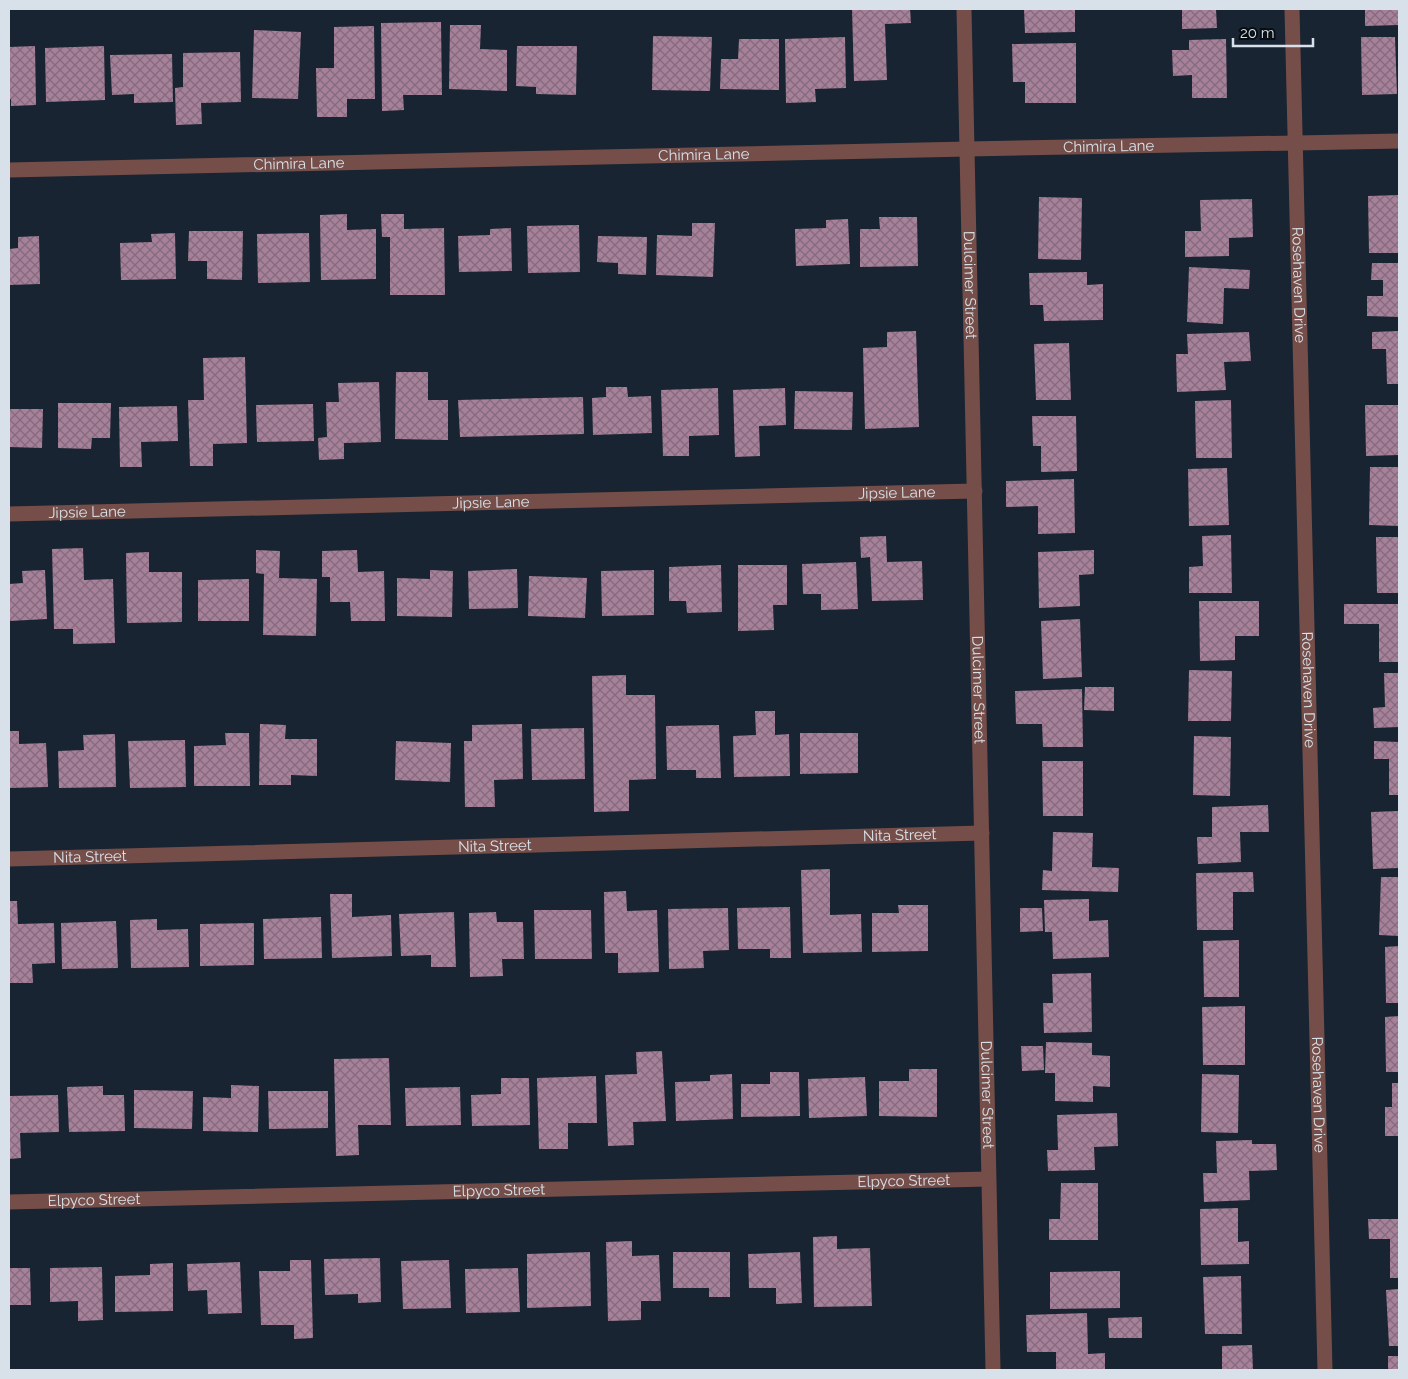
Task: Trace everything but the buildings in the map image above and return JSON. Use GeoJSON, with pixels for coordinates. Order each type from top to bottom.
{"type":"FeatureCollection","features":[{"type":"Feature","properties":{"kind":"street","name":"Dulcimer Street"},"geometry":{"type":"LineString","coordinates":[[964,9],[993,1370]]}},
{"type":"Feature","properties":{"kind":"street","name":"Rosehaven Drive"},"geometry":{"type":"LineString","coordinates":[[1292,9],[1325,1370]]}},
{"type":"Feature","properties":{"kind":"street","name":"Chimira Lane"},"geometry":{"type":"LineString","coordinates":[[9,170],[968,148],[1399,141]]}},
{"type":"Feature","properties":{"kind":"street","name":"Jipsie Lane"},"geometry":{"type":"LineString","coordinates":[[9,514],[975,491]]}},
{"type":"Feature","properties":{"kind":"street","name":"Nita Street"},"geometry":{"type":"LineString","coordinates":[[9,859],[982,833]]}},
{"type":"Feature","properties":{"kind":"street","name":"Elpyco Street"},"geometry":{"type":"LineString","coordinates":[[9,1202],[988,1179]]}}]}
